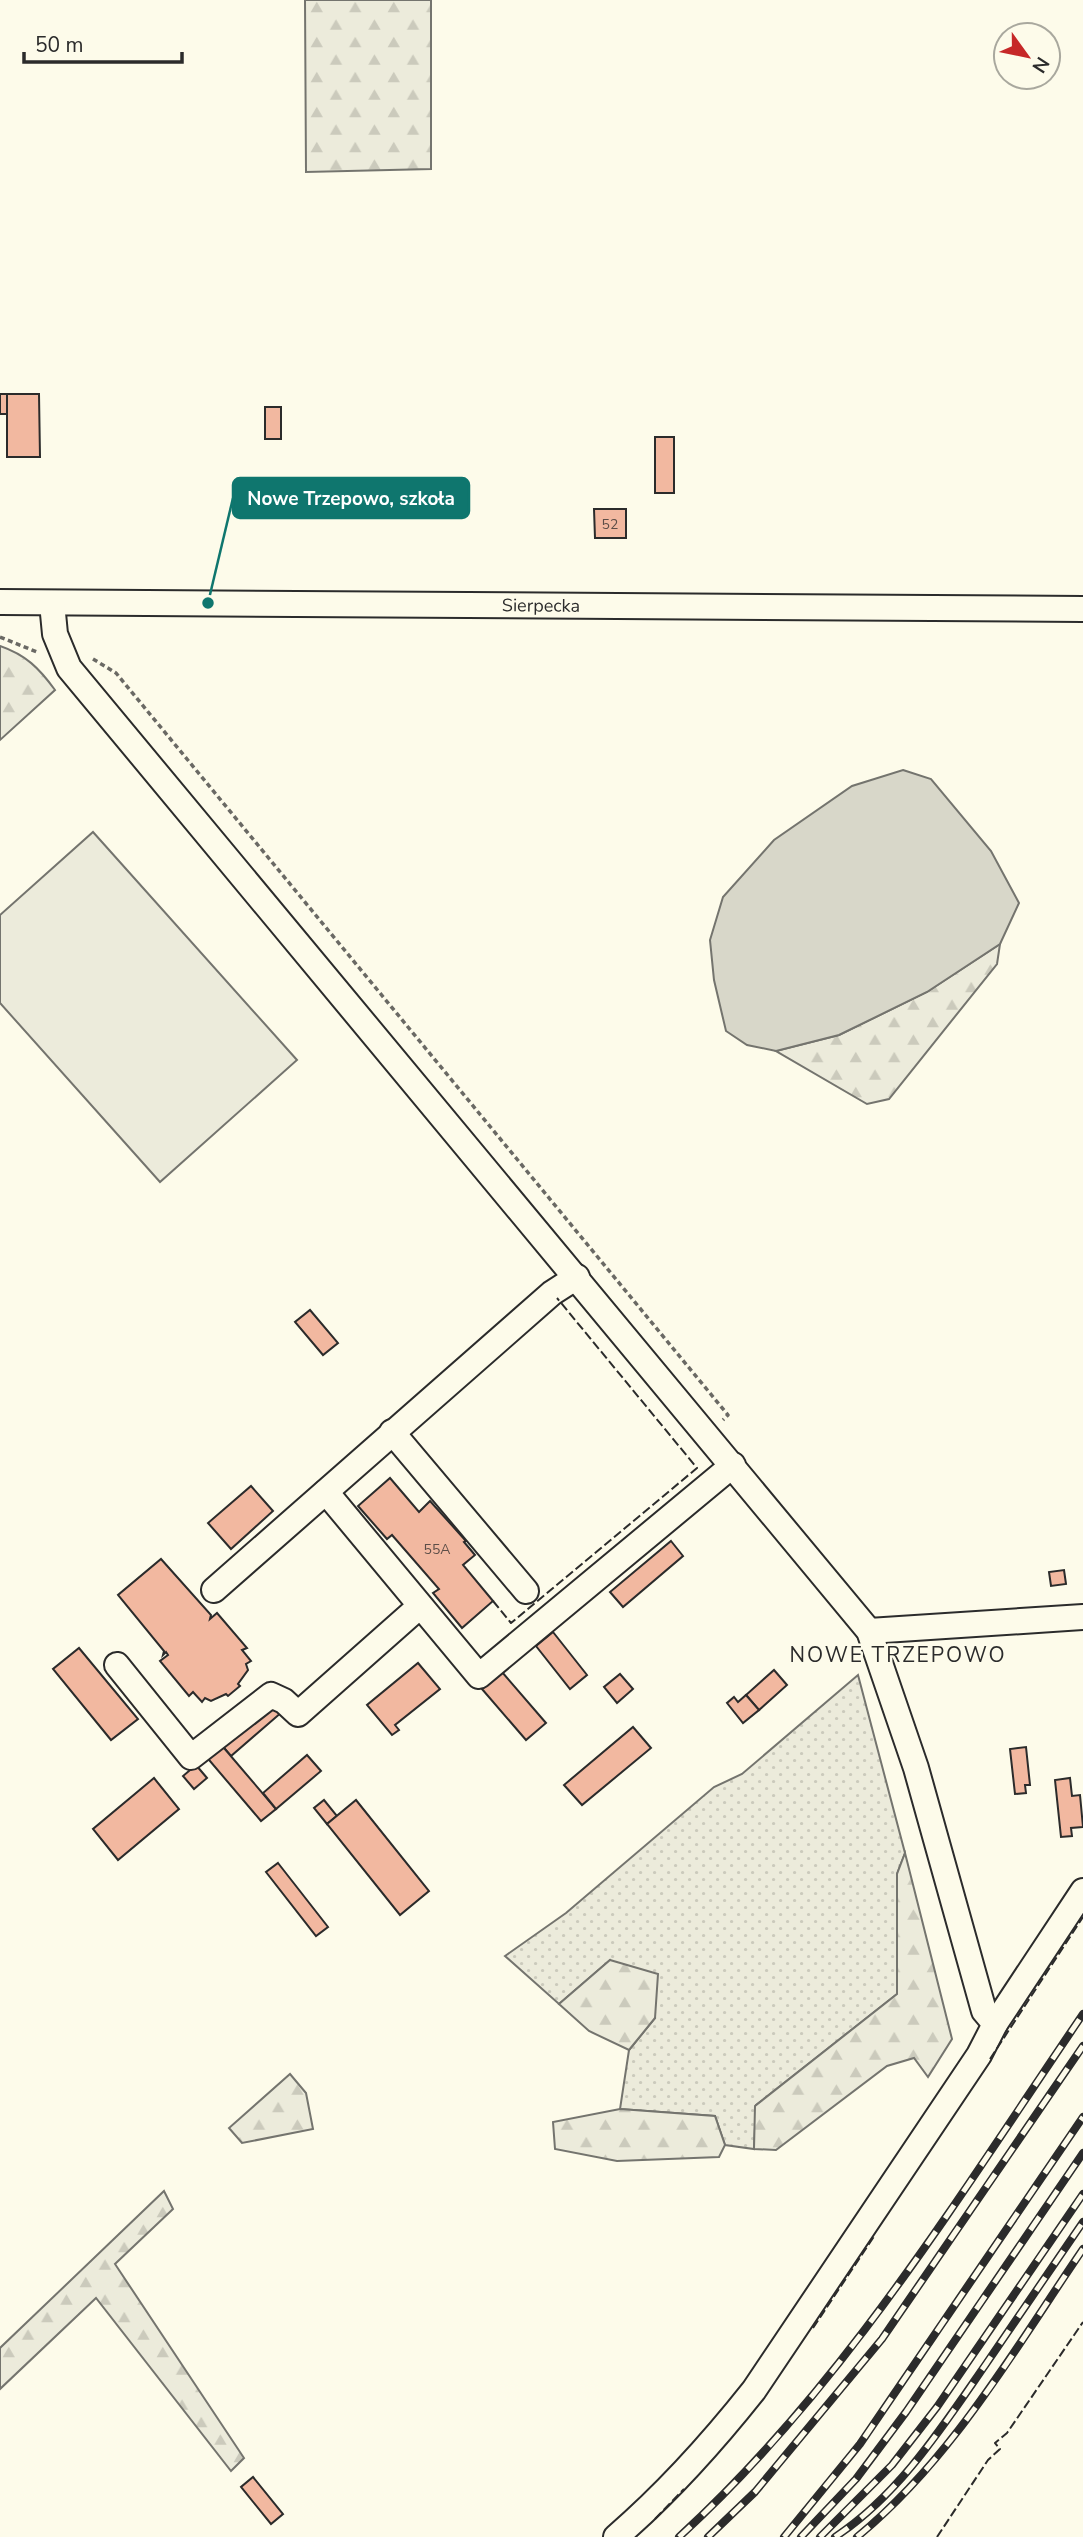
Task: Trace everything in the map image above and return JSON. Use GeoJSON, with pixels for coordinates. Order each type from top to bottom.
{"type":"FeatureCollection","features":[{"type":"Feature","properties":{"kind":"street","name":"Sierpecka"},"geometry":{"type":"LineString","coordinates":[[0,602],[1083,609]]}},
{"type":"Feature","properties":{"kind":"street"},"geometry":{"type":"LineString","coordinates":[[52,603],[57,642],[69,668],[869,1631],[916,1768],[984,2011],[995,2024]]}},
{"type":"Feature","properties":{"kind":"street"},"geometry":{"type":"LineString","coordinates":[[214,1590],[552,1293],[577,1277]]}},
{"type":"Feature","properties":{"kind":"street"},"geometry":{"type":"LineString","coordinates":[[392,1433],[526,1591]]}},
{"type":"Feature","properties":{"kind":"street"},"geometry":{"type":"LineString","coordinates":[[326,1492],[479,1676],[733,1465]]}},
{"type":"Feature","properties":{"kind":"street"},"geometry":{"type":"LineString","coordinates":[[117,1665],[191,1757],[271,1695],[284,1701],[298,1714],[420,1606]]}},
{"type":"Feature","properties":{"kind":"street"},"geometry":{"type":"LineString","coordinates":[[869,1631],[1083,1617]]}},
{"type":"Feature","properties":{"kind":"street"},"geometry":{"type":"LineString","coordinates":[[615,2537],[649,2508],[719,2434],[754,2390],[979,2055],[995,2024],[1083,1891]]}},
{"type":"Feature","properties":{"kind":"path"},"geometry":{"type":"LineString","coordinates":[[0,637],[44,656]]}},
{"type":"Feature","properties":{"kind":"green space"},"geometry":{"type":"Polygon","coordinates":[[[305,0],[431,0],[431,169],[306,172],[305,0]]]}},
{"type":"Feature","properties":{"kind":"green space"},"geometry":{"type":"Polygon","coordinates":[[[0,646],[31,663],[55,690],[0,740],[0,646]]]}},
{"type":"Feature","properties":{"kind":"green space"},"geometry":{"type":"Polygon","coordinates":[[[93,832],[297,1060],[160,1182],[0,1003],[0,915],[93,832]]]}},
{"type":"Feature","properties":{"kind":"green space"},"geometry":{"type":"Polygon","coordinates":[[[1000,944],[997,964],[889,1099],[867,1104],[776,1051],[839,1035],[927,992],[1000,944]]]}},
{"type":"Feature","properties":{"kind":"green space"},"geometry":{"type":"Polygon","coordinates":[[[858,1675],[905,1853],[897,1874],[897,1994],[756,2105],[754,2149],[725,2145],[715,2116],[620,2109],[629,2050],[655,2018],[610,1960],[559,2004],[505,1956],[566,1913],[714,1787],[742,1774],[858,1675]]]}},
{"type":"Feature","properties":{"kind":"green space"},"geometry":{"type":"Polygon","coordinates":[[[905,1853],[952,2039],[928,2077],[914,2058],[887,2066],[776,2150],[754,2149],[755,2106],[897,1994],[897,1874],[905,1853]]]}},
{"type":"Feature","properties":{"kind":"green space"},"geometry":{"type":"Polygon","coordinates":[[[610,1960],[658,1974],[655,2018],[629,2050],[589,2031],[559,2004],[610,1960]]]}},
{"type":"Feature","properties":{"kind":"green space"},"geometry":{"type":"Polygon","coordinates":[[[290,2074],[306,2093],[313,2129],[242,2143],[229,2128],[290,2074]]]}},
{"type":"Feature","properties":{"kind":"green space"},"geometry":{"type":"Polygon","coordinates":[[[620,2109],[715,2116],[725,2145],[719,2157],[617,2161],[555,2149],[553,2122],[620,2109]]]}},
{"type":"Feature","properties":{"kind":"green space"},"geometry":{"type":"Polygon","coordinates":[[[164,2191],[173,2209],[115,2264],[244,2458],[231,2471],[96,2298],[0,2389],[0,2348],[164,2191]]]}},
{"type":"Feature","properties":{"kind":"shaded area"},"geometry":{"type":"Polygon","coordinates":[[[903,770],[931,779],[991,851],[1019,903],[1000,944],[927,992],[839,1035],[776,1051],[747,1045],[726,1031],[714,980],[710,940],[723,897],[774,840],[852,786],[903,770]]]}},
{"type":"Feature","properties":{"kind":"building"},"geometry":{"type":"Polygon","coordinates":[[[0,394],[7,394],[7,414],[0,414],[0,394]]]}},
{"type":"Feature","properties":{"kind":"building"},"geometry":{"type":"Polygon","coordinates":[[[7,394],[39,394],[40,457],[7,457],[7,394]]]}},
{"type":"Feature","properties":{"kind":"building"},"geometry":{"type":"Polygon","coordinates":[[[265,407],[281,407],[281,439],[265,439],[265,407]]]}},
{"type":"Feature","properties":{"kind":"building"},"geometry":{"type":"Polygon","coordinates":[[[655,437],[674,437],[674,493],[655,493],[655,437]]]}},
{"type":"Feature","properties":{"kind":"building"},"geometry":{"type":"Polygon","coordinates":[[[594,509],[626,509],[626,538],[595,538],[594,509]]]}},
{"type":"Feature","properties":{"kind":"building"},"geometry":{"type":"Polygon","coordinates":[[[310,1310],[338,1343],[323,1355],[295,1322],[310,1310]]]}},
{"type":"Feature","properties":{"kind":"building"},"geometry":{"type":"Polygon","coordinates":[[[390,1478],[419,1512],[430,1501],[475,1555],[463,1565],[493,1601],[462,1628],[433,1593],[439,1589],[392,1535],[387,1539],[358,1506],[390,1478]]]}},
{"type":"Feature","properties":{"kind":"building"},"geometry":{"type":"Polygon","coordinates":[[[251,1486],[273,1511],[231,1549],[208,1523],[251,1486]]]}},
{"type":"Feature","properties":{"kind":"building"},"geometry":{"type":"Polygon","coordinates":[[[671,1541],[683,1556],[623,1607],[610,1592],[671,1541]]]}},
{"type":"Feature","properties":{"kind":"building"},"geometry":{"type":"Polygon","coordinates":[[[161,1559],[211,1615],[210,1619],[217,1613],[247,1648],[242,1650],[251,1661],[246,1664],[248,1670],[238,1684],[240,1686],[228,1696],[226,1694],[211,1701],[205,1698],[202,1702],[193,1692],[189,1696],[160,1661],[168,1655],[166,1652],[163,1655],[164,1651],[118,1595],[161,1559]]]}},
{"type":"Feature","properties":{"kind":"building"},"geometry":{"type":"Polygon","coordinates":[[[1064,1570],[1066,1584],[1051,1586],[1049,1572],[1064,1570]]]}},
{"type":"Feature","properties":{"kind":"building"},"geometry":{"type":"Polygon","coordinates":[[[553,1632],[587,1675],[570,1689],[536,1646],[553,1632]]]}},
{"type":"Feature","properties":{"kind":"building"},"geometry":{"type":"Polygon","coordinates":[[[79,1648],[138,1719],[111,1740],[53,1669],[79,1648]]]}},
{"type":"Feature","properties":{"kind":"building"},"geometry":{"type":"Polygon","coordinates":[[[418,1663],[440,1689],[395,1725],[399,1730],[392,1735],[367,1705],[418,1663]]]}},
{"type":"Feature","properties":{"kind":"building"},"geometry":{"type":"Polygon","coordinates":[[[774,1670],[787,1685],[759,1710],[746,1695],[774,1670]]]}},
{"type":"Feature","properties":{"kind":"building"},"geometry":{"type":"Polygon","coordinates":[[[502,1672],[546,1723],[526,1740],[482,1689],[502,1672]]]}},
{"type":"Feature","properties":{"kind":"building"},"geometry":{"type":"Polygon","coordinates":[[[620,1674],[633,1689],[617,1703],[604,1687],[620,1674]]]}},
{"type":"Feature","properties":{"kind":"building"},"geometry":{"type":"Polygon","coordinates":[[[746,1695],[759,1710],[743,1723],[727,1703],[734,1697],[738,1702],[746,1695]]]}},
{"type":"Feature","properties":{"kind":"building"},"geometry":{"type":"Polygon","coordinates":[[[269,1697],[282,1712],[231,1756],[218,1741],[269,1697]]]}},
{"type":"Feature","properties":{"kind":"building"},"geometry":{"type":"Polygon","coordinates":[[[633,1727],[651,1748],[582,1805],[564,1785],[633,1727]]]}},
{"type":"Feature","properties":{"kind":"building"},"geometry":{"type":"Polygon","coordinates":[[[218,1741],[276,1809],[261,1821],[204,1754],[218,1741]]]}},
{"type":"Feature","properties":{"kind":"building"},"geometry":{"type":"Polygon","coordinates":[[[1026,1747],[1030,1785],[1025,1785],[1026,1793],[1015,1794],[1010,1749],[1026,1747]]]}},
{"type":"Feature","properties":{"kind":"building"},"geometry":{"type":"Polygon","coordinates":[[[307,1755],[321,1771],[276,1809],[263,1793],[307,1755]]]}},
{"type":"Feature","properties":{"kind":"building"},"geometry":{"type":"Polygon","coordinates":[[[196,1765],[207,1778],[194,1789],[183,1776],[196,1765]]]}},
{"type":"Feature","properties":{"kind":"building"},"geometry":{"type":"Polygon","coordinates":[[[154,1778],[179,1809],[118,1860],[93,1829],[154,1778]]]}},
{"type":"Feature","properties":{"kind":"building"},"geometry":{"type":"Polygon","coordinates":[[[1070,1778],[1072,1796],[1080,1795],[1083,1827],[1071,1828],[1072,1836],[1061,1837],[1055,1780],[1070,1778]]]}},
{"type":"Feature","properties":{"kind":"building"},"geometry":{"type":"Polygon","coordinates":[[[324,1800],[337,1816],[327,1824],[314,1808],[324,1800]]]}},
{"type":"Feature","properties":{"kind":"building"},"geometry":{"type":"Polygon","coordinates":[[[356,1800],[429,1891],[400,1915],[327,1824],[356,1800]]]}},
{"type":"Feature","properties":{"kind":"building"},"geometry":{"type":"Polygon","coordinates":[[[278,1863],[328,1927],[316,1936],[266,1872],[278,1863]]]}},
{"type":"Feature","properties":{"kind":"building"},"geometry":{"type":"Polygon","coordinates":[[[253,2477],[283,2514],[271,2524],[241,2487],[253,2477]]]}},
{"type":"Feature","properties":{"kind":"railway"},"geometry":{"type":"LineString","coordinates":[[679,2537],[738,2479],[794,2418],[846,2354],[944,2220],[1083,2014]]}},
{"type":"Feature","properties":{"kind":"railway"},"geometry":{"type":"LineString","coordinates":[[708,2537],[755,2492],[882,2339],[1083,2046]]}},
{"type":"Feature","properties":{"kind":"railway"},"geometry":{"type":"LineString","coordinates":[[784,2537],[860,2444],[1083,2117]]}},
{"type":"Feature","properties":{"kind":"railway"},"geometry":{"type":"LineString","coordinates":[[801,2537],[856,2479],[906,2412],[1083,2153]]}},
{"type":"Feature","properties":{"kind":"railway"},"geometry":{"type":"LineString","coordinates":[[820,2537],[892,2465],[937,2407],[1083,2194]]}},
{"type":"Feature","properties":{"kind":"railway"},"geometry":{"type":"LineString","coordinates":[[835,2537],[880,2501],[918,2458],[1083,2222]]}},
{"type":"Feature","properties":{"kind":"railway"},"geometry":{"type":"LineString","coordinates":[[857,2537],[923,2473],[952,2438],[980,2402],[1083,2249]]}},
{"type":"Feature","properties":{"kind":"fence"},"geometry":{"type":"LineString","coordinates":[[493,1601],[511,1623],[697,1468],[557,1298]]}},
{"type":"Feature","properties":{"kind":"fence"},"geometry":{"type":"LineString","coordinates":[[990,2059],[1083,1917]]}},
{"type":"Feature","properties":{"kind":"fence"},"geometry":{"type":"LineString","coordinates":[[813,2328],[875,2235]]}},
{"type":"Feature","properties":{"kind":"fence"},"geometry":{"type":"LineString","coordinates":[[937,2537],[988,2460],[1000,2449],[995,2443],[1007,2433],[1083,2322]]}},
{"type":"Feature","properties":{"kind":"fence"},"geometry":{"type":"LineString","coordinates":[[655,2519],[684,2489]]}},
{"type":"Feature","properties":{"kind":"place","name":"Nowe Trzepowo, szkoła"},"geometry":{"type":"Point","coordinates":[208,603]}},
{"type":"Feature","properties":{"kind":"district","name":"NOWE TRZEPOWO"},"geometry":{"type":"Point","coordinates":[898,1655]}}]}
